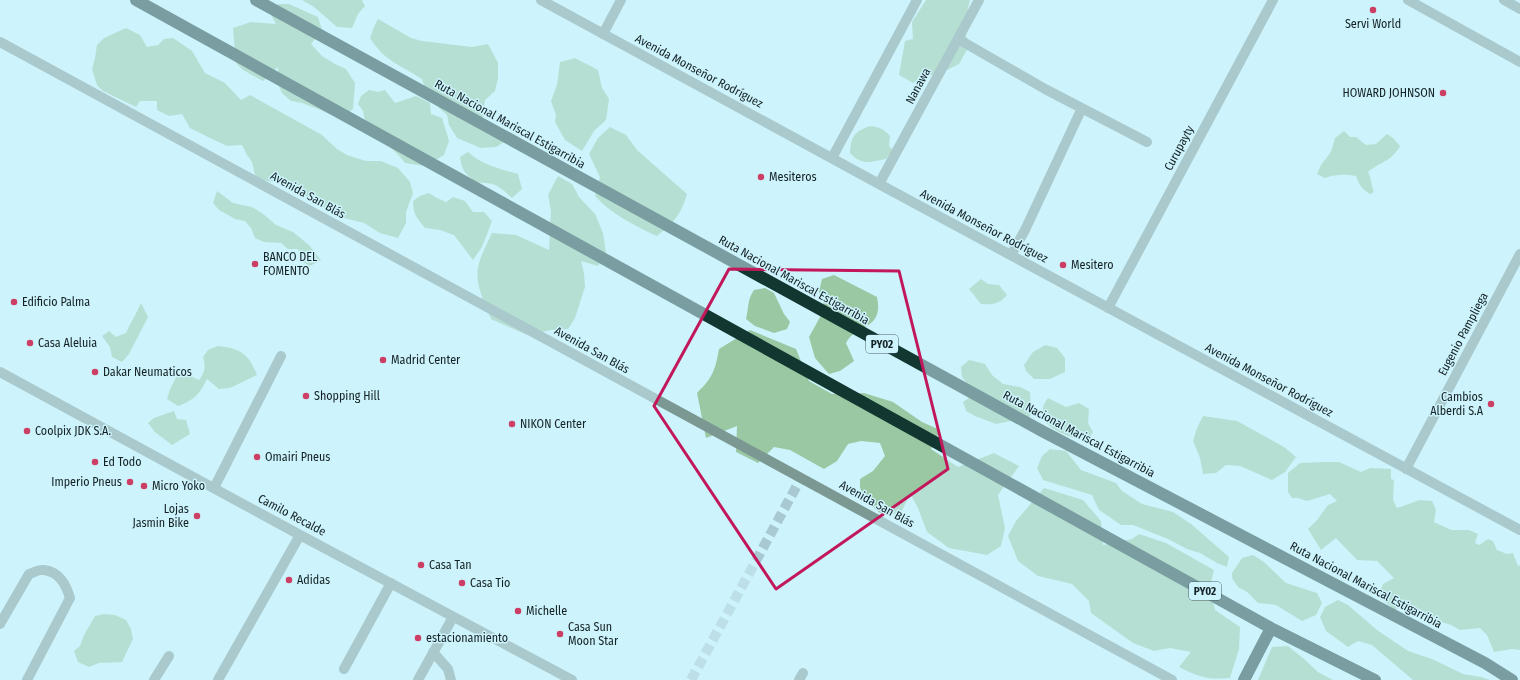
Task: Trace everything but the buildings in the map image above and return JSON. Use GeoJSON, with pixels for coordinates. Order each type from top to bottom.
{"type":"FeatureCollection","features":[{"type":"Feature","properties":{"kind":"highway","name":"PY02"},"geometry":{"type":"LineString","coordinates":[[136,0],[1271,628],[1375,680]]}},
{"type":"Feature","properties":{"kind":"highway","name":"Ruta Nacional Mariscal Estigarribia"},"geometry":{"type":"LineString","coordinates":[[256,0],[1042,431],[1485,663],[1512,680]]}},
{"type":"Feature","properties":{"kind":"highway"},"geometry":{"type":"LineString","coordinates":[[1244,680],[1271,628]]}},
{"type":"Feature","properties":{"kind":"street","name":"Avenida Monseñor Rodríguez"},"geometry":{"type":"LineString","coordinates":[[541,0],[1520,530]]}},
{"type":"Feature","properties":{"kind":"street"},"geometry":{"type":"LineString","coordinates":[[603,34],[621,0]]}},
{"type":"Feature","properties":{"kind":"street"},"geometry":{"type":"LineString","coordinates":[[832,158],[917,0]]}},
{"type":"Feature","properties":{"kind":"street","name":"Nanawa"},"geometry":{"type":"LineString","coordinates":[[880,184],[979,0]]}},
{"type":"Feature","properties":{"kind":"street","name":"Curupayty"},"geometry":{"type":"LineString","coordinates":[[1108,308],[1273,0]]}},
{"type":"Feature","properties":{"kind":"street"},"geometry":{"type":"LineString","coordinates":[[1408,0],[1520,62]]}},
{"type":"Feature","properties":{"kind":"street"},"geometry":{"type":"LineString","coordinates":[[1504,0],[1520,9]]}},
{"type":"Feature","properties":{"kind":"street"},"geometry":{"type":"LineString","coordinates":[[958,39],[1045,89],[1147,142]]}},
{"type":"Feature","properties":{"kind":"street","name":"Avenida San Blás"},"geometry":{"type":"LineString","coordinates":[[0,42],[1172,680]]}},
{"type":"Feature","properties":{"kind":"street"},"geometry":{"type":"LineString","coordinates":[[1011,255],[1025,230],[1082,108]]}},
{"type":"Feature","properties":{"kind":"street","name":"Eugenio Pampliega"},"geometry":{"type":"LineString","coordinates":[[1406,469],[1520,254]]}},
{"type":"Feature","properties":{"kind":"street"},"geometry":{"type":"LineString","coordinates":[[214,488],[281,356]]}},
{"type":"Feature","properties":{"kind":"street","name":"Camilo Recalde"},"geometry":{"type":"LineString","coordinates":[[0,372],[300,535],[572,680]]}},
{"type":"Feature","properties":{"kind":"street"},"geometry":{"type":"LineString","coordinates":[[218,680],[300,535]]}},
{"type":"Feature","properties":{"kind":"street"},"geometry":{"type":"LineString","coordinates":[[0,624],[29,574],[43,570],[56,574],[66,584],[70,598],[27,680]]}},
{"type":"Feature","properties":{"kind":"street"},"geometry":{"type":"LineString","coordinates":[[344,669],[390,583]]}},
{"type":"Feature","properties":{"kind":"street"},"geometry":{"type":"LineString","coordinates":[[418,680],[453,617]]}},
{"type":"Feature","properties":{"kind":"street"},"geometry":{"type":"LineString","coordinates":[[433,652],[448,670],[450,680]]}},
{"type":"Feature","properties":{"kind":"street"},"geometry":{"type":"LineString","coordinates":[[154,680],[169,656]]}},
{"type":"Feature","properties":{"kind":"highlighted area"},"geometry":{"type":"Polygon","coordinates":[[[729,269],[899,271],[948,469],[776,589],[654,406],[729,269]]]}},
{"type":"Feature","properties":{"kind":"green space"},"geometry":{"type":"Polygon","coordinates":[[[302,0],[362,0],[365,6],[358,14],[352,28],[337,27],[314,7],[302,0]]]}},
{"type":"Feature","properties":{"kind":"green space"},"geometry":{"type":"Polygon","coordinates":[[[926,0],[970,0],[963,30],[970,44],[959,64],[939,74],[923,76],[913,83],[899,75],[905,41],[913,39],[912,22],[926,0]]]}},
{"type":"Feature","properties":{"kind":"green space"},"geometry":{"type":"Polygon","coordinates":[[[278,4],[289,4],[318,17],[322,30],[311,44],[322,56],[346,69],[355,83],[353,109],[341,119],[302,103],[291,101],[282,93],[278,84],[278,67],[263,81],[243,70],[236,63],[233,28],[251,22],[276,24],[271,15],[278,4]]]}},
{"type":"Feature","properties":{"kind":"green space"},"geometry":{"type":"Polygon","coordinates":[[[378,19],[411,38],[422,41],[472,47],[488,44],[498,63],[498,78],[495,91],[485,100],[483,118],[504,142],[496,147],[481,148],[457,138],[449,125],[447,115],[439,108],[425,88],[422,79],[393,62],[375,46],[370,38],[378,19]]]}},
{"type":"Feature","properties":{"kind":"green space"},"geometry":{"type":"Polygon","coordinates":[[[126,28],[140,35],[147,47],[158,45],[164,39],[173,38],[192,51],[205,73],[225,83],[241,100],[250,95],[322,135],[337,149],[347,155],[366,161],[381,161],[398,168],[410,182],[413,193],[406,212],[406,223],[398,238],[380,233],[364,223],[340,217],[308,198],[283,180],[269,181],[255,175],[252,162],[242,145],[227,146],[190,128],[182,114],[169,116],[157,110],[157,101],[140,101],[136,107],[103,91],[97,85],[92,69],[97,45],[104,38],[126,28]]]}},
{"type":"Feature","properties":{"kind":"green space"},"geometry":{"type":"Polygon","coordinates":[[[575,58],[598,70],[602,88],[609,99],[606,120],[594,131],[582,151],[565,140],[555,122],[556,115],[551,101],[557,85],[560,62],[575,58]]]}},
{"type":"Feature","properties":{"kind":"green space"},"geometry":{"type":"Polygon","coordinates":[[[369,90],[378,92],[385,90],[395,103],[416,96],[430,103],[431,114],[442,118],[449,141],[444,155],[425,166],[405,163],[388,146],[368,135],[363,111],[358,104],[361,96],[369,90]]]}},
{"type":"Feature","properties":{"kind":"green space"},"geometry":{"type":"Polygon","coordinates":[[[870,126],[881,129],[890,136],[889,146],[893,150],[886,159],[866,162],[858,160],[850,153],[851,142],[857,132],[870,126]]]}},
{"type":"Feature","properties":{"kind":"green space"},"geometry":{"type":"Polygon","coordinates":[[[610,127],[626,135],[637,150],[687,194],[676,218],[657,236],[624,219],[608,208],[595,196],[600,177],[589,154],[598,138],[610,127]]]}},
{"type":"Feature","properties":{"kind":"green space"},"geometry":{"type":"Polygon","coordinates":[[[1344,131],[1350,137],[1356,137],[1366,145],[1376,144],[1387,134],[1400,146],[1393,155],[1368,172],[1374,192],[1370,194],[1361,186],[1356,176],[1340,175],[1325,178],[1317,174],[1321,165],[1331,152],[1335,138],[1344,131]]]}},
{"type":"Feature","properties":{"kind":"green space"},"geometry":{"type":"Polygon","coordinates":[[[468,152],[485,163],[518,174],[522,189],[512,198],[504,190],[493,184],[477,183],[467,175],[462,166],[460,157],[468,152]]]}},
{"type":"Feature","properties":{"kind":"green space"},"geometry":{"type":"Polygon","coordinates":[[[558,176],[572,184],[579,197],[595,214],[603,233],[606,253],[598,266],[581,261],[585,287],[575,318],[568,329],[551,330],[527,335],[491,319],[479,288],[477,274],[478,268],[492,233],[516,235],[549,250],[551,211],[548,195],[558,176]]]}},
{"type":"Feature","properties":{"kind":"green space"},"geometry":{"type":"Polygon","coordinates":[[[217,191],[233,203],[252,207],[276,225],[293,232],[309,245],[321,260],[310,266],[301,261],[298,249],[288,249],[281,243],[264,242],[255,238],[251,228],[245,221],[235,219],[219,210],[213,203],[217,191]]]}},
{"type":"Feature","properties":{"kind":"green space"},"geometry":{"type":"Polygon","coordinates":[[[429,193],[446,202],[453,197],[465,201],[473,212],[484,212],[492,221],[482,247],[473,260],[454,235],[440,230],[425,228],[418,219],[414,210],[413,201],[420,196],[429,193]]]}},
{"type":"Feature","properties":{"kind":"green space"},"geometry":{"type":"Polygon","coordinates":[[[834,275],[877,297],[878,308],[877,316],[873,321],[856,332],[846,343],[854,361],[840,371],[829,374],[815,358],[809,337],[825,308],[819,292],[822,279],[834,275]]]}},
{"type":"Feature","properties":{"kind":"green space"},"geometry":{"type":"Polygon","coordinates":[[[981,279],[988,284],[999,285],[1007,295],[996,303],[981,304],[969,289],[981,279]]]}},
{"type":"Feature","properties":{"kind":"green space"},"geometry":{"type":"Polygon","coordinates":[[[765,288],[774,293],[784,314],[790,322],[787,329],[774,333],[755,326],[746,319],[749,300],[754,290],[765,288]]]}},
{"type":"Feature","properties":{"kind":"green space"},"geometry":{"type":"Polygon","coordinates":[[[141,303],[148,317],[129,354],[122,362],[112,357],[110,347],[102,336],[109,331],[116,337],[126,333],[141,303]]]}},
{"type":"Feature","properties":{"kind":"green space"},"geometry":{"type":"Polygon","coordinates":[[[750,330],[796,349],[809,381],[832,394],[864,393],[893,402],[922,422],[940,430],[931,449],[958,467],[994,453],[1019,466],[998,495],[1005,528],[1001,546],[987,555],[949,548],[927,532],[918,508],[910,494],[900,515],[880,513],[864,499],[860,487],[860,479],[873,471],[885,456],[880,443],[861,441],[848,444],[837,461],[824,469],[790,450],[774,447],[758,463],[736,452],[737,426],[706,438],[697,393],[710,378],[716,363],[719,349],[750,330]]]}},
{"type":"Feature","properties":{"kind":"green space"},"geometry":{"type":"Polygon","coordinates":[[[1045,345],[1057,348],[1065,358],[1065,372],[1050,379],[1034,379],[1026,371],[1024,365],[1033,352],[1045,345]]]}},
{"type":"Feature","properties":{"kind":"green space"},"geometry":{"type":"Polygon","coordinates":[[[218,346],[232,348],[243,353],[251,362],[257,375],[230,388],[219,389],[207,379],[196,396],[188,402],[178,406],[167,399],[170,389],[178,374],[188,375],[199,380],[204,369],[203,357],[208,350],[218,346]]]}},
{"type":"Feature","properties":{"kind":"green space"},"geometry":{"type":"Polygon","coordinates":[[[969,360],[985,364],[992,375],[1003,384],[1020,387],[1030,392],[1030,417],[996,424],[966,411],[963,402],[975,394],[962,377],[961,367],[969,360]]]}},
{"type":"Feature","properties":{"kind":"green space"},"geometry":{"type":"Polygon","coordinates":[[[1048,398],[1066,407],[1079,403],[1089,409],[1088,423],[1093,432],[1087,442],[1058,432],[1046,422],[1043,416],[1043,408],[1048,398]]]}},
{"type":"Feature","properties":{"kind":"green space"},"geometry":{"type":"Polygon","coordinates":[[[174,411],[177,419],[186,420],[190,434],[172,445],[155,432],[148,423],[154,418],[174,411]]]}},
{"type":"Feature","properties":{"kind":"green space"},"geometry":{"type":"Polygon","coordinates":[[[1203,416],[1237,421],[1284,447],[1296,457],[1285,472],[1272,480],[1240,466],[1226,465],[1216,473],[1203,474],[1200,458],[1193,441],[1203,416]]]}},
{"type":"Feature","properties":{"kind":"green space"},"geometry":{"type":"Polygon","coordinates":[[[1050,449],[1066,451],[1081,470],[1116,483],[1122,491],[1142,504],[1173,512],[1191,524],[1229,557],[1227,567],[1200,553],[1187,549],[1168,539],[1133,525],[1121,525],[1099,510],[1092,495],[1043,480],[1037,468],[1042,456],[1050,449]]]}},
{"type":"Feature","properties":{"kind":"green space"},"geometry":{"type":"Polygon","coordinates":[[[1339,462],[1361,472],[1370,468],[1391,469],[1391,479],[1394,480],[1393,500],[1397,508],[1420,500],[1432,501],[1436,510],[1434,522],[1451,530],[1469,530],[1478,534],[1475,543],[1479,545],[1488,539],[1493,541],[1497,550],[1507,554],[1513,553],[1518,566],[1520,565],[1520,650],[1512,649],[1494,652],[1487,635],[1480,628],[1460,630],[1451,625],[1417,614],[1405,603],[1395,610],[1378,596],[1383,584],[1394,578],[1377,561],[1357,560],[1336,538],[1321,550],[1308,529],[1328,505],[1337,501],[1330,494],[1307,501],[1292,498],[1288,492],[1288,473],[1300,463],[1339,462]]]}},
{"type":"Feature","properties":{"kind":"green space"},"geometry":{"type":"Polygon","coordinates":[[[1044,488],[1083,500],[1101,521],[1103,545],[1132,539],[1139,534],[1166,543],[1214,570],[1210,586],[1215,610],[1240,627],[1239,649],[1230,678],[1215,679],[1203,677],[1179,667],[1191,652],[1170,648],[1154,651],[1133,643],[1091,613],[1089,601],[1072,584],[1038,576],[1018,561],[1008,536],[1016,521],[1044,488]]]}},
{"type":"Feature","properties":{"kind":"green space"},"geometry":{"type":"Polygon","coordinates":[[[1253,555],[1264,562],[1286,583],[1317,593],[1322,603],[1316,615],[1302,621],[1276,605],[1258,603],[1247,592],[1238,587],[1232,578],[1232,573],[1242,558],[1253,555]]]}},
{"type":"Feature","properties":{"kind":"green space"},"geometry":{"type":"Polygon","coordinates":[[[1338,600],[1348,605],[1377,630],[1408,651],[1432,659],[1463,674],[1490,680],[1413,680],[1372,645],[1358,641],[1348,647],[1326,631],[1320,617],[1325,607],[1338,600]]]}},
{"type":"Feature","properties":{"kind":"green space"},"geometry":{"type":"Polygon","coordinates":[[[104,614],[115,615],[126,620],[131,629],[133,639],[122,662],[99,663],[89,667],[78,662],[74,651],[80,646],[84,635],[95,616],[104,614]]]}},
{"type":"Feature","properties":{"kind":"green space"},"geometry":{"type":"Polygon","coordinates":[[[1288,646],[1318,672],[1333,680],[1258,680],[1272,647],[1288,646]]]}},
{"type":"Feature","properties":{"kind":"tunnel"},"geometry":{"type":"LineString","coordinates":[[691,680],[801,478]]}},
{"type":"Feature","properties":{"kind":"place","name":"Servi World"},"geometry":{"type":"Point","coordinates":[1373,10]}},
{"type":"Feature","properties":{"kind":"place","name":"HOWARD JOHNSON"},"geometry":{"type":"Point","coordinates":[1443,93]}},
{"type":"Feature","properties":{"kind":"place","name":"Mesiteros"},"geometry":{"type":"Point","coordinates":[761,177]}},
{"type":"Feature","properties":{"kind":"place","name":"BANCO DEL FOMENTO"},"geometry":{"type":"Point","coordinates":[255,264]}},
{"type":"Feature","properties":{"kind":"place","name":"Mesitero"},"geometry":{"type":"Point","coordinates":[1063,265]}},
{"type":"Feature","properties":{"kind":"place","name":"Edificio Palma"},"geometry":{"type":"Point","coordinates":[14,302]}},
{"type":"Feature","properties":{"kind":"place","name":"Casa Aleluia"},"geometry":{"type":"Point","coordinates":[30,343]}},
{"type":"Feature","properties":{"kind":"place","name":"Madrid Center"},"geometry":{"type":"Point","coordinates":[383,360]}},
{"type":"Feature","properties":{"kind":"place","name":"Dakar Neumaticos"},"geometry":{"type":"Point","coordinates":[95,372]}},
{"type":"Feature","properties":{"kind":"place","name":"Shopping Hill"},"geometry":{"type":"Point","coordinates":[306,396]}},
{"type":"Feature","properties":{"kind":"place","name":"Cambios Alberdi S.A"},"geometry":{"type":"Point","coordinates":[1491,404]}},
{"type":"Feature","properties":{"kind":"place","name":"NIKON Center"},"geometry":{"type":"Point","coordinates":[512,424]}},
{"type":"Feature","properties":{"kind":"place","name":"Coolpix JDK S.A."},"geometry":{"type":"Point","coordinates":[27,431]}},
{"type":"Feature","properties":{"kind":"place","name":"Omairi Pneus"},"geometry":{"type":"Point","coordinates":[257,457]}},
{"type":"Feature","properties":{"kind":"place","name":"Ed Todo"},"geometry":{"type":"Point","coordinates":[95,462]}},
{"type":"Feature","properties":{"kind":"place","name":"Imperio Pneus"},"geometry":{"type":"Point","coordinates":[130,482]}},
{"type":"Feature","properties":{"kind":"place","name":"Micro Yoko"},"geometry":{"type":"Point","coordinates":[144,486]}},
{"type":"Feature","properties":{"kind":"place","name":"Lojas Jasmin Bike"},"geometry":{"type":"Point","coordinates":[197,516]}},
{"type":"Feature","properties":{"kind":"place","name":"Casa Tan"},"geometry":{"type":"Point","coordinates":[421,565]}},
{"type":"Feature","properties":{"kind":"place","name":"Adidas"},"geometry":{"type":"Point","coordinates":[289,580]}},
{"type":"Feature","properties":{"kind":"place","name":"Casa Tio"},"geometry":{"type":"Point","coordinates":[462,583]}},
{"type":"Feature","properties":{"kind":"place","name":"Michelle"},"geometry":{"type":"Point","coordinates":[518,611]}},
{"type":"Feature","properties":{"kind":"place","name":"Casa Sun Moon Star"},"geometry":{"type":"Point","coordinates":[560,634]}},
{"type":"Feature","properties":{"kind":"place","name":"estacionamiento"},"geometry":{"type":"Point","coordinates":[418,638]}}]}
